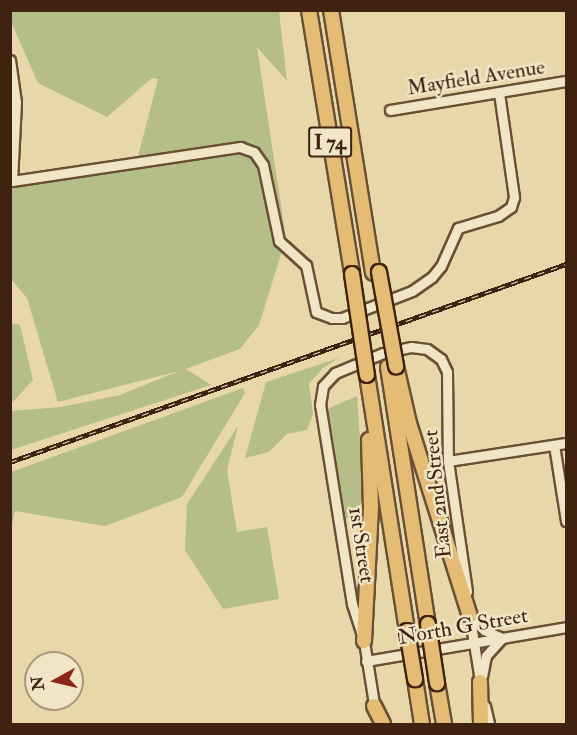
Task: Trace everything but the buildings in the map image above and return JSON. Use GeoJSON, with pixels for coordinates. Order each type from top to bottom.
{"type":"FeatureCollection","features":[{"type":"Feature","properties":{"kind":"highway"},"geometry":{"type":"LineString","coordinates":[[304,10],[326,120]]}},
{"type":"Feature","properties":{"kind":"highway","name":"I 74"},"geometry":{"type":"LineString","coordinates":[[309,10],[422,724]]}},
{"type":"Feature","properties":{"kind":"highway","name":"I 74"},"geometry":{"type":"LineString","coordinates":[[331,12],[392,367],[444,724]]}},
{"type":"Feature","properties":{"kind":"highway"},"geometry":{"type":"LineString","coordinates":[[392,367],[470,616]]}},
{"type":"Feature","properties":{"kind":"highway"},"geometry":{"type":"LineString","coordinates":[[364,641],[371,507],[369,390]]}},
{"type":"Feature","properties":{"kind":"highway"},"geometry":{"type":"LineString","coordinates":[[480,682],[481,724]]}},
{"type":"Feature","properties":{"kind":"highway"},"geometry":{"type":"LineString","coordinates":[[374,706],[383,724]]}},
{"type":"Feature","properties":{"kind":"street"},"geometry":{"type":"LineString","coordinates":[[10,60],[16,102],[12,181],[240,147],[254,152],[263,165],[279,240],[306,265],[316,312],[323,316],[342,318],[412,291],[432,277],[441,266],[458,228],[506,213],[511,207],[514,197],[499,93]]}},
{"type":"Feature","properties":{"kind":"street","name":"Mayfield Avenue"},"geometry":{"type":"LineString","coordinates":[[390,110],[567,81]]}},
{"type":"Feature","properties":{"kind":"street","name":"East 2nd Street"},"geometry":{"type":"LineString","coordinates":[[335,373],[382,353],[411,347],[427,349],[441,359],[447,372],[448,461],[474,644],[489,724]]}},
{"type":"Feature","properties":{"kind":"street","name":"1st Street"},"geometry":{"type":"LineString","coordinates":[[335,373],[323,386],[320,405],[352,604],[364,641],[378,724]]}},
{"type":"Feature","properties":{"kind":"street"},"geometry":{"type":"LineString","coordinates":[[448,461],[567,443]]}},
{"type":"Feature","properties":{"kind":"street"},"geometry":{"type":"LineString","coordinates":[[554,445],[567,521]]}},
{"type":"Feature","properties":{"kind":"street"},"geometry":{"type":"LineString","coordinates":[[470,616],[484,630],[502,638],[486,656],[480,682]]}},
{"type":"Feature","properties":{"kind":"street","name":"North G Street"},"geometry":{"type":"LineString","coordinates":[[366,662],[567,627]]}},
{"type":"Feature","properties":{"kind":"green space"},"geometry":{"type":"Polygon","coordinates":[[[11,11],[279,11],[287,81],[257,47],[286,238],[259,325],[240,349],[186,369],[211,385],[11,450],[11,411],[61,407],[120,395],[179,371],[58,402],[27,298],[11,279],[10,186],[135,168],[158,79],[152,78],[107,117],[38,83],[11,22],[11,11]]]}},
{"type":"Feature","properties":{"kind":"green space"},"geometry":{"type":"Polygon","coordinates":[[[11,323],[20,325],[33,380],[11,404],[11,323]]]}},
{"type":"Feature","properties":{"kind":"green space"},"geometry":{"type":"Polygon","coordinates":[[[339,358],[323,368],[309,384],[313,414],[307,430],[287,434],[269,452],[245,458],[266,382],[339,358]]]}},
{"type":"Feature","properties":{"kind":"green space"},"geometry":{"type":"Polygon","coordinates":[[[243,388],[245,393],[182,497],[105,526],[15,511],[11,530],[11,472],[243,388]]]}},
{"type":"Feature","properties":{"kind":"green space"},"geometry":{"type":"Polygon","coordinates":[[[357,396],[364,497],[354,516],[344,519],[327,409],[357,396]]]}},
{"type":"Feature","properties":{"kind":"green space"},"geometry":{"type":"Polygon","coordinates":[[[238,426],[227,470],[237,532],[267,527],[279,599],[223,609],[185,550],[187,504],[238,426]]]}},
{"type":"Feature","properties":{"kind":"railway"},"geometry":{"type":"LineString","coordinates":[[10,462],[566,264]]}}]}
